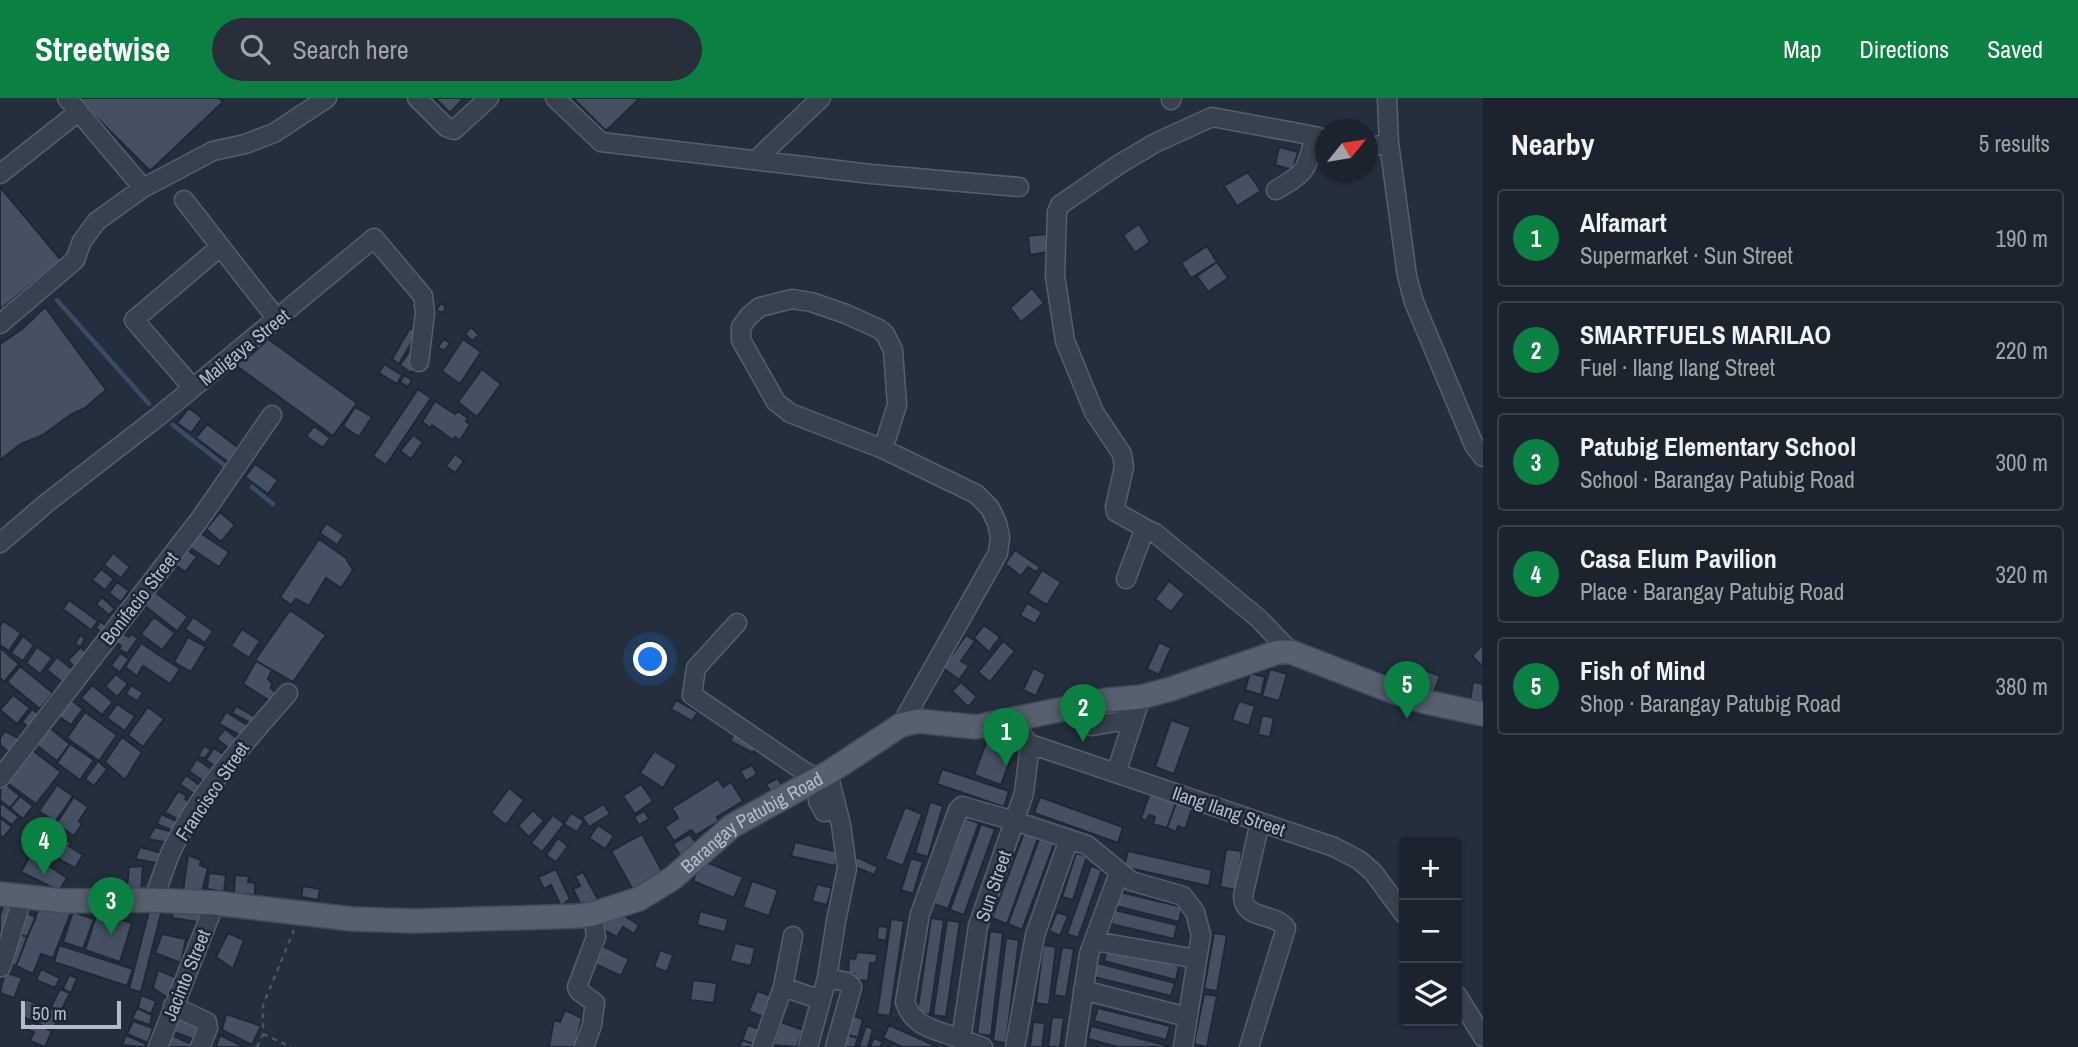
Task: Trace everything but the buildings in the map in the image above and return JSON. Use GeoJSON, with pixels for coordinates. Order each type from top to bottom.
{"type":"FeatureCollection","features":[{"type":"Feature","properties":{"kind":"main road","name":"Barangay Patubig Road"},"geometry":{"type":"LineString","coordinates":[[0,894],[64,901],[153,900],[215,904],[352,919],[414,921],[593,914],[639,899],[673,878],[732,826],[826,780],[901,725],[918,721],[976,727],[1009,722],[1171,689],[1278,652],[1290,652]]}},
{"type":"Feature","properties":{"kind":"main road"},"geometry":{"type":"LineString","coordinates":[[1290,652],[1394,692],[1483,714]]}},
{"type":"Feature","properties":{"kind":"street"},"geometry":{"type":"LineString","coordinates":[[67,98],[143,188]]}},
{"type":"Feature","properties":{"kind":"street"},"geometry":{"type":"LineString","coordinates":[[0,324],[75,260],[82,241],[97,221],[143,188],[213,151],[245,144],[274,133],[327,98]]}},
{"type":"Feature","properties":{"kind":"street"},"geometry":{"type":"LineString","coordinates":[[417,98],[446,127],[454,130],[489,98]]}},
{"type":"Feature","properties":{"kind":"street"},"geometry":{"type":"LineString","coordinates":[[555,98],[601,142],[1019,187]]}},
{"type":"Feature","properties":{"kind":"street"},"geometry":{"type":"LineString","coordinates":[[756,160],[821,98]]}},
{"type":"Feature","properties":{"kind":"street"},"geometry":{"type":"LineString","coordinates":[[1387,98],[1389,143],[1407,276],[1414,302],[1474,445],[1483,457]]}},
{"type":"Feature","properties":{"kind":"street"},"geometry":{"type":"LineString","coordinates":[[0,174],[78,113]]}},
{"type":"Feature","properties":{"kind":"street"},"geometry":{"type":"LineString","coordinates":[[1290,652],[1258,618],[1150,531],[1116,512],[1124,467],[1122,454],[1094,412],[1065,341],[1055,276],[1057,212],[1060,205],[1118,165],[1155,143],[1212,117],[1315,136]]}},
{"type":"Feature","properties":{"kind":"street"},"geometry":{"type":"LineString","coordinates":[[1378,146],[1389,143]]}},
{"type":"Feature","properties":{"kind":"street"},"geometry":{"type":"LineString","coordinates":[[1276,190],[1302,174],[1315,148]]}},
{"type":"Feature","properties":{"kind":"street"},"geometry":{"type":"LineString","coordinates":[[184,200],[277,319]]}},
{"type":"Feature","properties":{"kind":"street","name":"Maligaya Street"},"geometry":{"type":"LineString","coordinates":[[0,542],[193,388],[374,237],[423,296],[425,313],[419,362]]}},
{"type":"Feature","properties":{"kind":"street"},"geometry":{"type":"LineString","coordinates":[[193,388],[134,320],[220,247]]}},
{"type":"Feature","properties":{"kind":"street"},"geometry":{"type":"LineString","coordinates":[[883,449],[897,405],[893,350],[885,334],[846,314],[811,302],[792,299],[760,307],[749,316],[741,327],[741,340],[776,402],[790,413],[883,449],[976,494],[990,508],[1000,537],[998,553],[901,725]]}},
{"type":"Feature","properties":{"kind":"street","name":"Bonifacio Street"},"geometry":{"type":"LineString","coordinates":[[0,778],[200,519],[272,415]]}},
{"type":"Feature","properties":{"kind":"street"},"geometry":{"type":"LineString","coordinates":[[1126,579],[1142,536],[1150,531]]}},
{"type":"Feature","properties":{"kind":"street"},"geometry":{"type":"LineString","coordinates":[[737,623],[696,668],[692,695],[826,780],[837,809],[847,869],[827,978],[808,1047]]}},
{"type":"Feature","properties":{"kind":"street","name":"Francisco Street"},"geometry":{"type":"LineString","coordinates":[[153,900],[171,853],[198,807],[232,757],[288,693]]}},
{"type":"Feature","properties":{"kind":"street"},"geometry":{"type":"LineString","coordinates":[[1116,773],[1135,697]]}},
{"type":"Feature","properties":{"kind":"street"},"geometry":{"type":"LineString","coordinates":[[1009,722],[1030,744]]}},
{"type":"Feature","properties":{"kind":"street","name":"Ilang Ilang Street"},"geometry":{"type":"LineString","coordinates":[[1030,744],[1334,846],[1359,860],[1373,872],[1399,907]]}},
{"type":"Feature","properties":{"kind":"street","name":"Sun Street"},"geometry":{"type":"LineString","coordinates":[[961,1039],[978,926],[1024,793],[1030,744]]}},
{"type":"Feature","properties":{"kind":"street"},"geometry":{"type":"LineString","coordinates":[[983,1047],[917,1022],[909,1015],[905,1002],[920,914],[960,807],[965,806],[1087,845],[1131,881],[1183,896],[1195,912],[1201,935],[1183,1047]]}},
{"type":"Feature","properties":{"kind":"street"},"geometry":{"type":"LineString","coordinates":[[1250,1047],[1286,932],[1284,925],[1249,911],[1243,903],[1260,822]]}},
{"type":"Feature","properties":{"kind":"street"},"geometry":{"type":"LineString","coordinates":[[1015,1047],[1035,935],[1069,839]]}},
{"type":"Feature","properties":{"kind":"street"},"geometry":{"type":"LineString","coordinates":[[1074,1047],[1094,941],[1119,873]]}},
{"type":"Feature","properties":{"kind":"street"},"geometry":{"type":"LineString","coordinates":[[1,967],[23,895]]}},
{"type":"Feature","properties":{"kind":"street","name":"Jacinto Street"},"geometry":{"type":"LineString","coordinates":[[158,1047],[215,904]]}},
{"type":"Feature","properties":{"kind":"street"},"geometry":{"type":"LineString","coordinates":[[584,1047],[592,1025],[594,1003],[577,987],[596,937],[593,914]]}},
{"type":"Feature","properties":{"kind":"street"},"geometry":{"type":"LineString","coordinates":[[762,1047],[783,987],[793,936]]}},
{"type":"Feature","properties":{"kind":"street"},"geometry":{"type":"LineString","coordinates":[[1094,941],[1197,959]]}},
{"type":"Feature","properties":{"kind":"street"},"geometry":{"type":"LineString","coordinates":[[827,978],[847,982],[852,987],[835,1047]]}},
{"type":"Feature","properties":{"kind":"street"},"geometry":{"type":"LineString","coordinates":[[783,987],[821,1000]]}},
{"type":"Feature","properties":{"kind":"street"},"geometry":{"type":"LineString","coordinates":[[1083,990],[1188,1017]]}},
{"type":"Feature","properties":{"kind":"street"},"geometry":{"type":"LineString","coordinates":[[1462,1003],[1483,1037]]}},
{"type":"Feature","properties":{"kind":"street"},"geometry":{"type":"LineString","coordinates":[[173,1006],[206,1022],[208,1028],[200,1047]]}},
{"type":"Feature","properties":{"kind":"path"},"geometry":{"type":"LineString","coordinates":[[257,1047],[263,1034],[263,1004],[293,937],[296,913]]}},
{"type":"Feature","properties":{"kind":"path"},"geometry":{"type":"LineString","coordinates":[[263,1034],[291,1047]]}},
{"type":"Feature","properties":{"kind":"waterway"},"geometry":{"type":"LineString","coordinates":[[57,300],[149,404]]}},
{"type":"Feature","properties":{"kind":"waterway"},"geometry":{"type":"LineString","coordinates":[[173,425],[224,465]]}},
{"type":"Feature","properties":{"kind":"waterway"},"geometry":{"type":"LineString","coordinates":[[252,487],[273,504]]}},
{"type":"Feature","properties":{"kind":"place","name":"Fish of Mind"},"geometry":{"type":"Point","coordinates":[1407,719]}},
{"type":"Feature","properties":{"kind":"place","name":"SMARTFUELS MARILAO"},"geometry":{"type":"Point","coordinates":[1083,742]}},
{"type":"Feature","properties":{"kind":"place","name":"Alfamart"},"geometry":{"type":"Point","coordinates":[1006,766]}},
{"type":"Feature","properties":{"kind":"place","name":"Casa Elum Pavilion"},"geometry":{"type":"Point","coordinates":[44,875]}},
{"type":"Feature","properties":{"kind":"place","name":"Patubig Elementary School"},"geometry":{"type":"Point","coordinates":[111,935]}}]}
